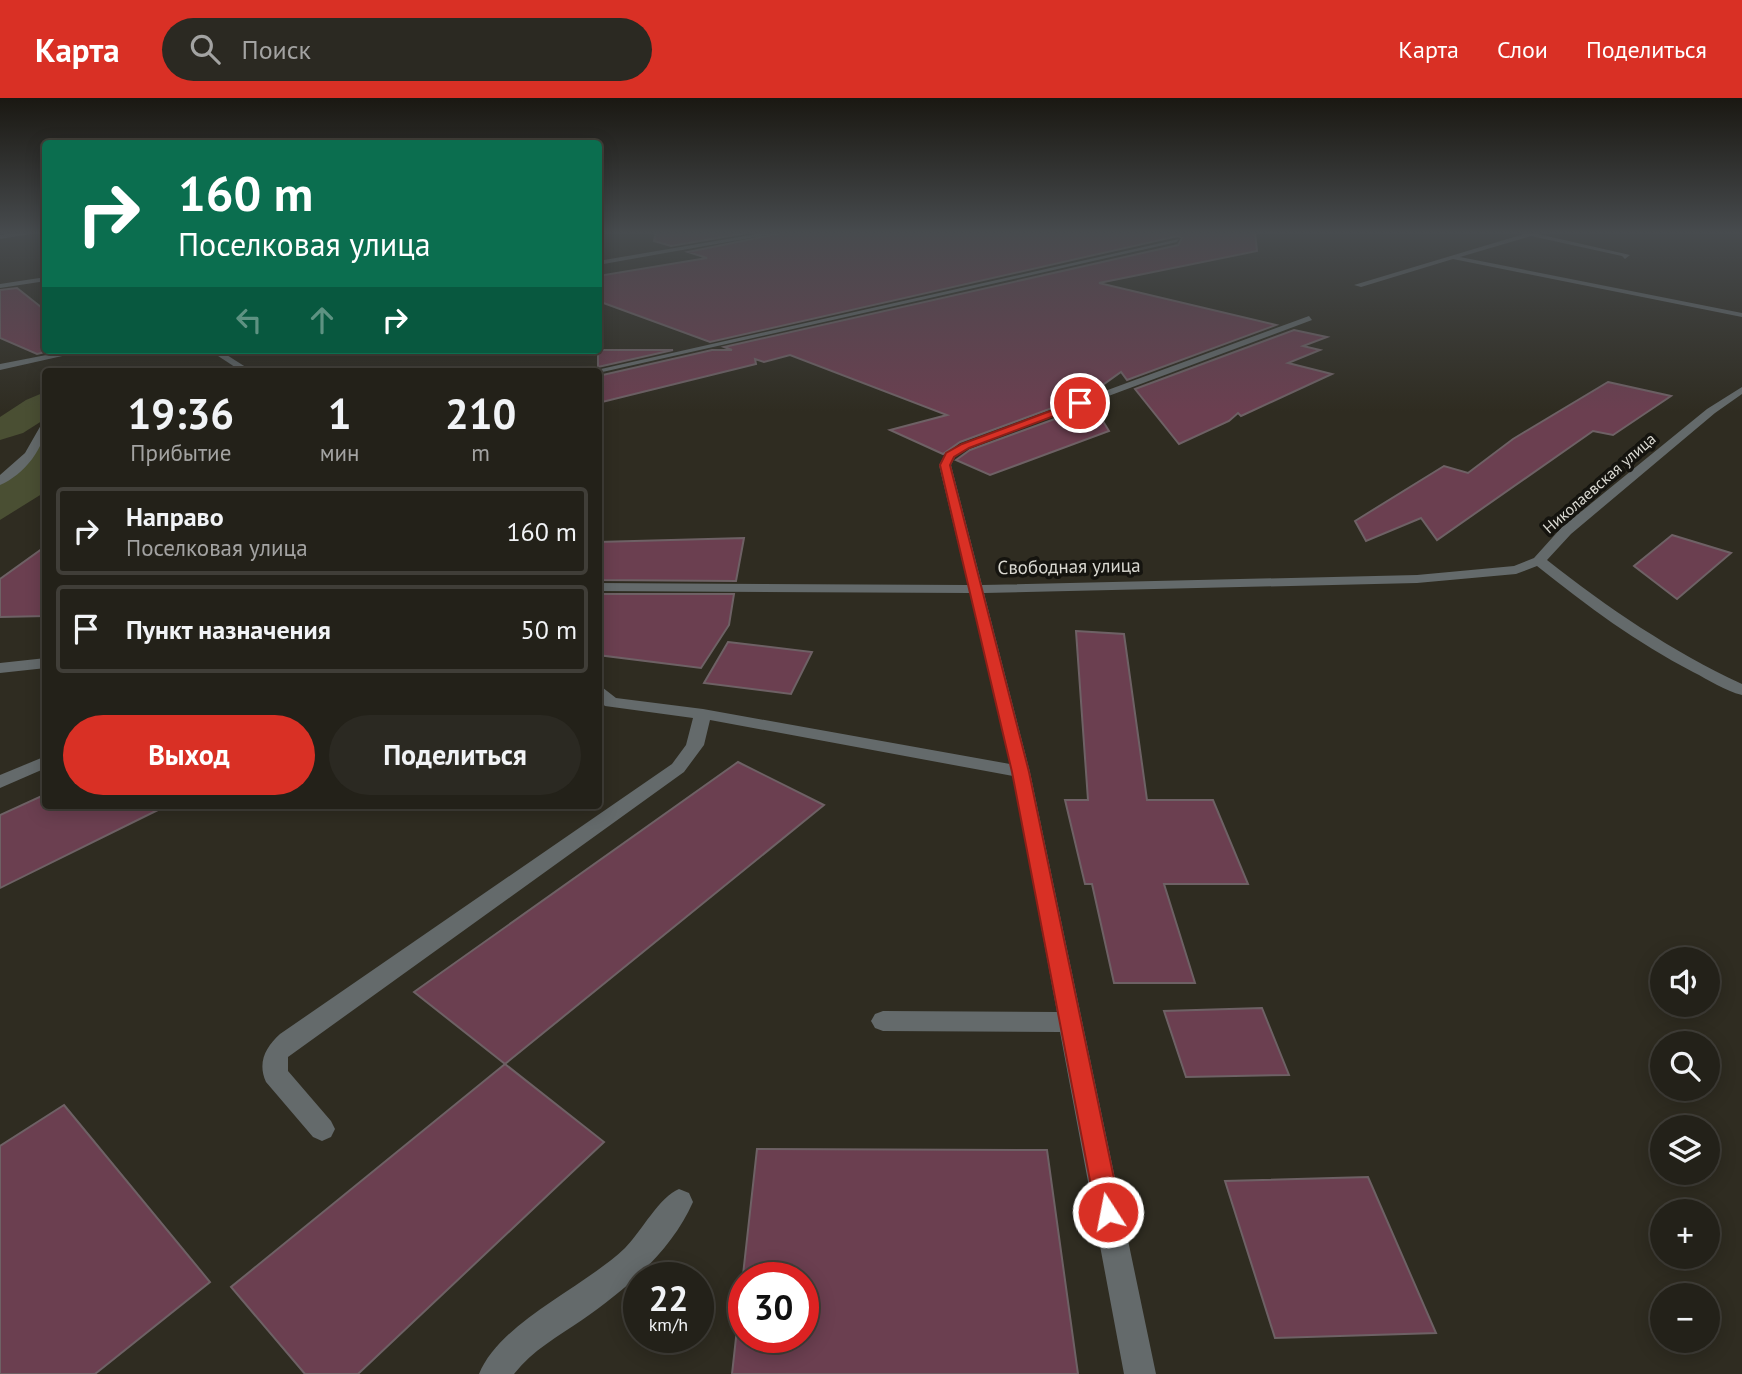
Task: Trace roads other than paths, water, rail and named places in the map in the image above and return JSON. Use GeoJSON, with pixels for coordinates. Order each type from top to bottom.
{"type":"FeatureCollection","features":[{"type":"Feature","properties":{"kind":"street"},"geometry":{"type":"LineString","coordinates":[[602,370],[949,292]]}},
{"type":"Feature","properties":{"kind":"street"},"geometry":{"type":"LineString","coordinates":[[1621,292],[1742,316]]}},
{"type":"Feature","properties":{"kind":"street"},"geometry":{"type":"LineString","coordinates":[[1140,1374],[1021,772],[945,465],[950,455],[1004,432],[1309,318]]}},
{"type":"Feature","properties":{"kind":"street"},"geometry":{"type":"LineString","coordinates":[[0,367],[66,354]]}},
{"type":"Feature","properties":{"kind":"street"},"geometry":{"type":"LineString","coordinates":[[219,354],[242,368]]}},
{"type":"Feature","properties":{"kind":"street","name":"Николаевская улица"},"geometry":{"type":"LineString","coordinates":[[1742,390],[1711,411],[1566,530],[1539,561],[1660,647],[1700,672],[1742,690]]}},
{"type":"Feature","properties":{"kind":"street"},"geometry":{"type":"LineString","coordinates":[[0,481],[30,455],[42,432]]}},
{"type":"Feature","properties":{"kind":"street","name":"Свободная улица"},"geometry":{"type":"LineString","coordinates":[[602,587],[975,589],[1417,579],[1516,570],[1539,561]]}},
{"type":"Feature","properties":{"kind":"street"},"geometry":{"type":"LineString","coordinates":[[0,668],[42,663]]}},
{"type":"Feature","properties":{"kind":"street"},"geometry":{"type":"LineString","coordinates":[[602,693],[611,702],[703,714],[1021,772]]}},
{"type":"Feature","properties":{"kind":"street"},"geometry":{"type":"LineString","coordinates":[[322,1129],[275,1074],[276,1053],[289,1041],[678,768],[695,745],[703,714]]}},
{"type":"Feature","properties":{"kind":"street"},"geometry":{"type":"LineString","coordinates":[[0,782],[42,763]]}},
{"type":"Feature","properties":{"kind":"street"},"geometry":{"type":"LineString","coordinates":[[883,1021],[1072,1022]]}},
{"type":"Feature","properties":{"kind":"street"},"geometry":{"type":"LineString","coordinates":[[495,1374],[521,1340],[581,1303],[625,1268],[656,1238],[679,1202]]}}]}
